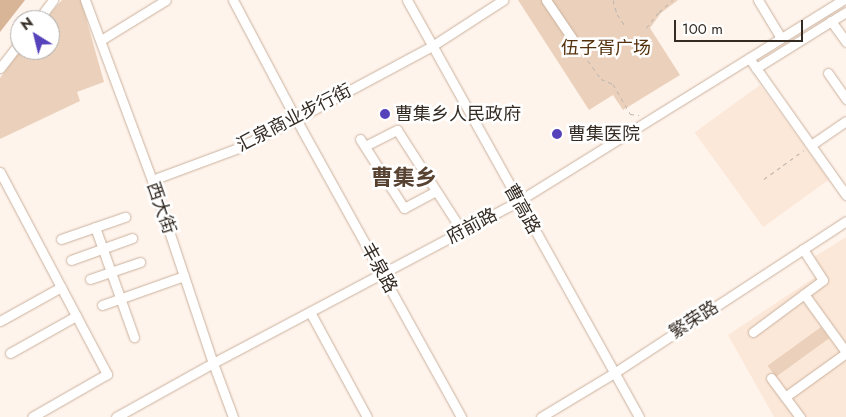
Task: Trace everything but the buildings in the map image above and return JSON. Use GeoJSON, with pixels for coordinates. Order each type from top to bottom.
{"type":"FeatureCollection","features":[{"type":"Feature","properties":{"kind":"street"},"geometry":{"type":"LineString","coordinates":[[46,10],[54,0]]}},
{"type":"Feature","properties":{"kind":"street","name":"西大街"},"geometry":{"type":"LineString","coordinates":[[85,0],[152,180],[233,417]]}},
{"type":"Feature","properties":{"kind":"street"},"geometry":{"type":"LineString","coordinates":[[100,40],[166,0]]}},
{"type":"Feature","properties":{"kind":"street","name":"丰泉路"},"geometry":{"type":"LineString","coordinates":[[233,0],[296,119],[461,417]]}},
{"type":"Feature","properties":{"kind":"street","name":"曹高路"},"geometry":{"type":"LineString","coordinates":[[407,0],[517,202],[639,417]]}},
{"type":"Feature","properties":{"kind":"street","name":"汇泉商业步行街"},"geometry":{"type":"LineString","coordinates":[[152,180],[238,148],[296,119],[432,46],[503,0]]}},
{"type":"Feature","properties":{"kind":"street"},"geometry":{"type":"LineString","coordinates":[[546,0],[578,47]]}},
{"type":"Feature","properties":{"kind":"street"},"geometry":{"type":"LineString","coordinates":[[758,0],[781,38]]}},
{"type":"Feature","properties":{"kind":"street","name":"府前路"},"geometry":{"type":"LineString","coordinates":[[116,417],[213,362],[517,202],[842,0]]}},
{"type":"Feature","properties":{"kind":"street"},"geometry":{"type":"LineString","coordinates":[[756,68],[846,12]]}},
{"type":"Feature","properties":{"kind":"street"},"geometry":{"type":"LineString","coordinates":[[831,21],[846,42]]}},
{"type":"Feature","properties":{"kind":"street"},"geometry":{"type":"LineString","coordinates":[[0,68],[10,55]]}},
{"type":"Feature","properties":{"kind":"street"},"geometry":{"type":"LineString","coordinates":[[749,58],[846,195]]}},
{"type":"Feature","properties":{"kind":"street"},"geometry":{"type":"LineString","coordinates":[[828,73],[846,99]]}},
{"type":"Feature","properties":{"kind":"street"},"geometry":{"type":"LineString","coordinates":[[810,145],[846,120]]}},
{"type":"Feature","properties":{"kind":"street"},"geometry":{"type":"LineString","coordinates":[[436,191],[404,208],[362,142],[397,130],[462,231]]}},
{"type":"Feature","properties":{"kind":"street"},"geometry":{"type":"LineString","coordinates":[[0,172],[4,188],[61,287],[107,374],[32,417]]}},
{"type":"Feature","properties":{"kind":"street"},"geometry":{"type":"LineString","coordinates":[[61,239],[125,217]]}},
{"type":"Feature","properties":{"kind":"street","name":"繁荣路"},"geometry":{"type":"LineString","coordinates":[[541,417],[614,373],[846,222]]}},
{"type":"Feature","properties":{"kind":"street"},"geometry":{"type":"LineString","coordinates":[[95,227],[134,337]]}},
{"type":"Feature","properties":{"kind":"street"},"geometry":{"type":"LineString","coordinates":[[71,260],[132,238]]}},
{"type":"Feature","properties":{"kind":"street"},"geometry":{"type":"LineString","coordinates":[[753,332],[824,280],[803,249]]}},
{"type":"Feature","properties":{"kind":"street"},"geometry":{"type":"LineString","coordinates":[[90,279],[140,262]]}},
{"type":"Feature","properties":{"kind":"street"},"geometry":{"type":"LineString","coordinates":[[102,305],[184,276]]}},
{"type":"Feature","properties":{"kind":"street"},"geometry":{"type":"LineString","coordinates":[[0,321],[61,287]]}},
{"type":"Feature","properties":{"kind":"street"},"geometry":{"type":"LineString","coordinates":[[785,397],[846,352],[804,294]]}},
{"type":"Feature","properties":{"kind":"street"},"geometry":{"type":"LineString","coordinates":[[310,312],[367,417]]}},
{"type":"Feature","properties":{"kind":"street"},"geometry":{"type":"LineString","coordinates":[[10,353],[76,316]]}},
{"type":"Feature","properties":{"kind":"street"},"geometry":{"type":"LineString","coordinates":[[771,378],[800,417]]}},
{"type":"Feature","properties":{"kind":"path"},"geometry":{"type":"LineString","coordinates":[[613,0],[617,14],[624,26]]}},
{"type":"Feature","properties":{"kind":"path"},"geometry":{"type":"LineString","coordinates":[[646,28],[673,0]]}},
{"type":"Feature","properties":{"kind":"path"},"geometry":{"type":"LineString","coordinates":[[578,47],[601,79],[612,84],[630,114],[638,114]]}},
{"type":"Feature","properties":{"kind":"path"},"geometry":{"type":"LineString","coordinates":[[764,179],[810,145]]}},
{"type":"Feature","properties":{"kind":"shaded area"},"geometry":{"type":"Polygon","coordinates":[[[0,0],[25,0],[17,10],[10,10],[10,19],[0,32],[0,0]]]}},
{"type":"Feature","properties":{"kind":"shaded area"},"geometry":{"type":"Polygon","coordinates":[[[760,85],[829,180],[763,227],[694,133],[760,85]]]}},
{"type":"Feature","properties":{"kind":"shaded area"},"geometry":{"type":"Polygon","coordinates":[[[846,237],[846,417],[774,417],[728,335],[815,277],[806,262],[846,237]]]}},
{"type":"Feature","properties":{"kind":"green space"},"geometry":{"type":"Polygon","coordinates":[[[62,0],[81,0],[104,82],[77,92],[80,101],[0,139],[0,78],[14,60],[60,60],[60,10],[54,10],[62,0]]]}},
{"type":"Feature","properties":{"kind":"green space","name":"伍子胥广场"},"geometry":{"type":"Polygon","coordinates":[[[518,0],[678,0],[661,13],[650,28],[680,75],[623,110],[613,95],[589,110],[518,0]]]}},
{"type":"Feature","properties":{"kind":"green space"},"geometry":{"type":"Polygon","coordinates":[[[821,327],[829,338],[776,377],[768,366],[821,327]]]}},
{"type":"Feature","properties":{"kind":"place","name":"曹集乡人民政府"},"geometry":{"type":"Point","coordinates":[385,114]}},
{"type":"Feature","properties":{"kind":"place","name":"曹集医院"},"geometry":{"type":"Point","coordinates":[557,134]}},
{"type":"Feature","properties":{"kind":"district","name":"曹集乡"},"geometry":{"type":"Point","coordinates":[404,178]}}]}
